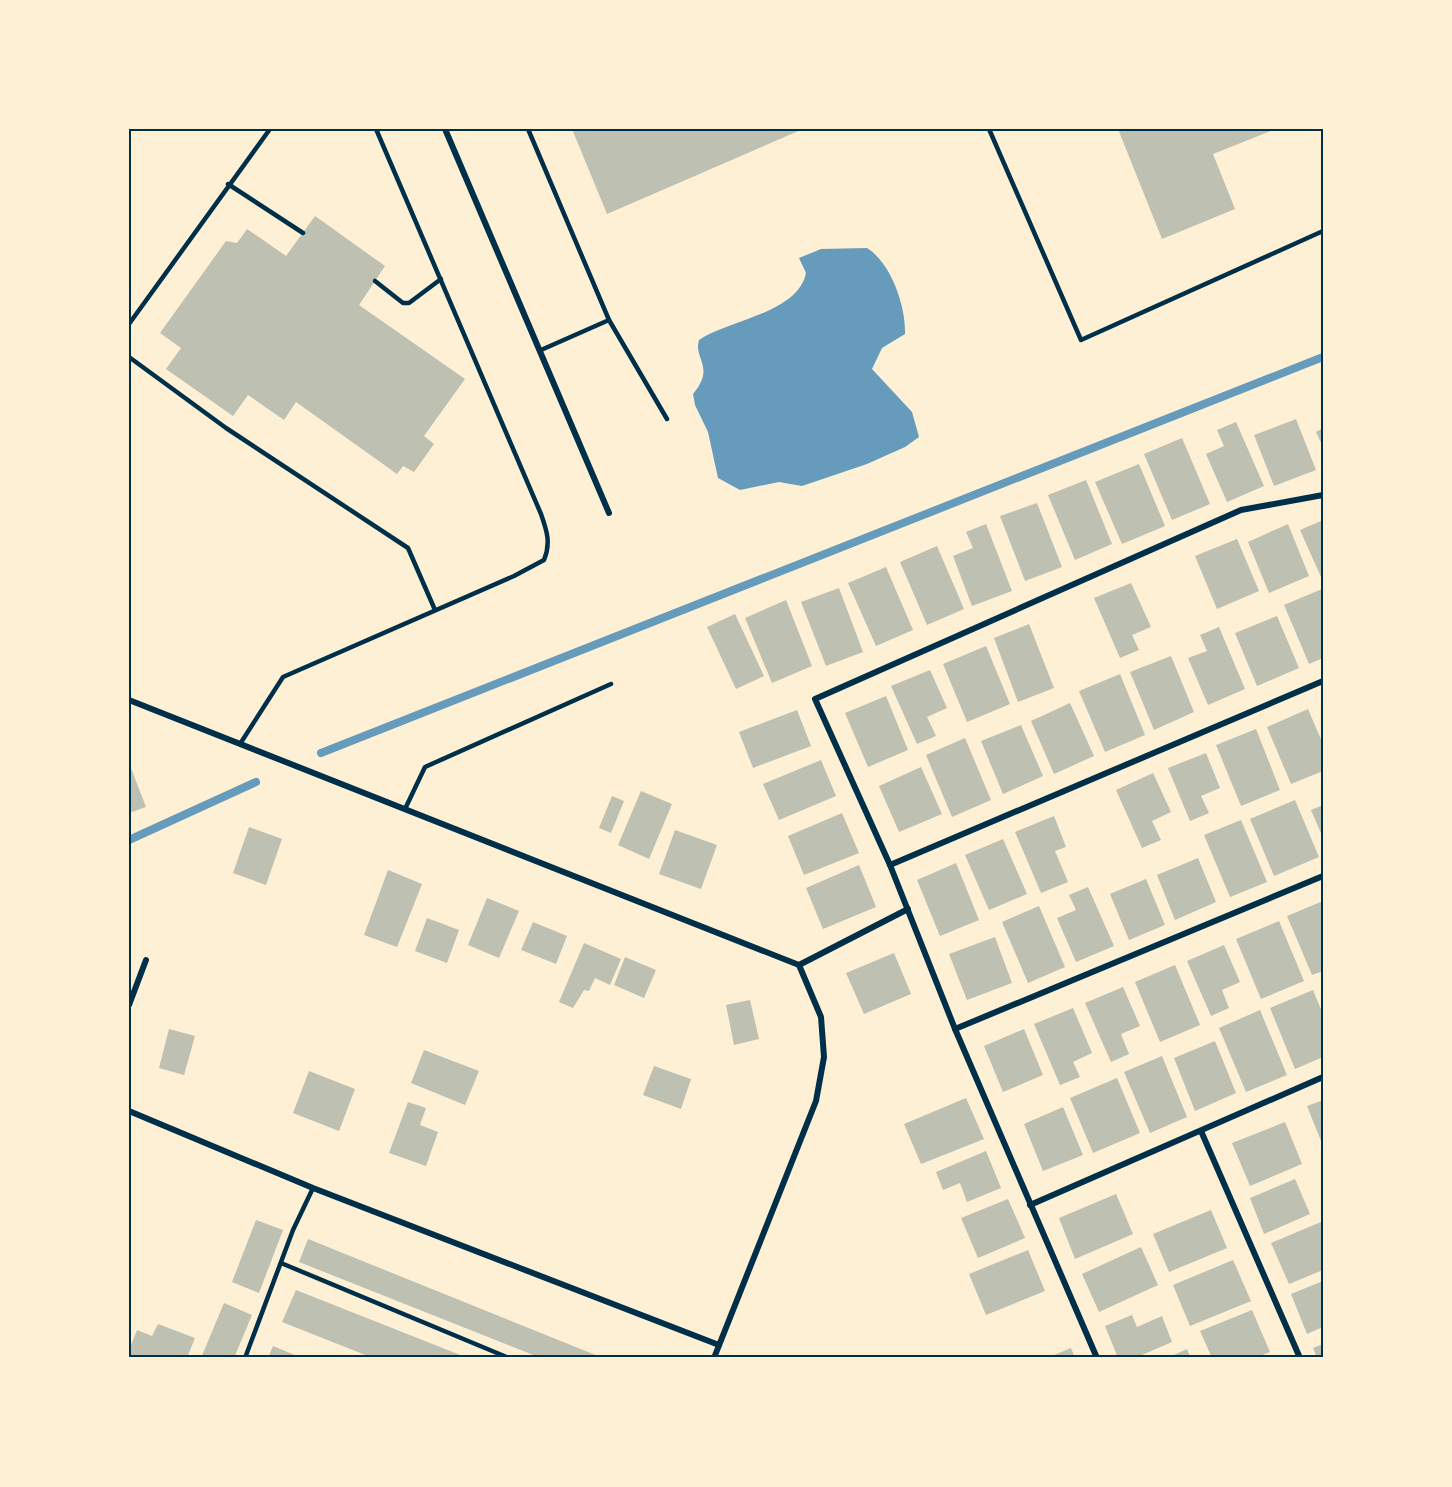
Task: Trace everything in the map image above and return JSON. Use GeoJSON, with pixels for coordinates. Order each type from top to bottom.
{"type":"FeatureCollection","features":[{"type":"Feature","properties":{"kind":"street"},"geometry":{"type":"LineString","coordinates":[[445,129],[609,513]]}},
{"type":"Feature","properties":{"kind":"street"},"geometry":{"type":"LineString","coordinates":[[1097,1358],[955,1029],[890,865],[815,699],[1241,510],[1323,495]]}},
{"type":"Feature","properties":{"kind":"street"},"geometry":{"type":"LineString","coordinates":[[890,865],[1323,681]]}},
{"type":"Feature","properties":{"kind":"street"},"geometry":{"type":"LineString","coordinates":[[129,700],[799,965],[821,1017],[824,1057],[816,1101],[714,1358]]}},
{"type":"Feature","properties":{"kind":"street"},"geometry":{"type":"LineString","coordinates":[[955,1029],[1323,876]]}},
{"type":"Feature","properties":{"kind":"street"},"geometry":{"type":"LineString","coordinates":[[799,965],[908,909]]}},
{"type":"Feature","properties":{"kind":"street"},"geometry":{"type":"LineString","coordinates":[[129,1005],[146,960]]}},
{"type":"Feature","properties":{"kind":"street"},"geometry":{"type":"LineString","coordinates":[[1030,1205],[1323,1077]]}},
{"type":"Feature","properties":{"kind":"street"},"geometry":{"type":"LineString","coordinates":[[129,1111],[313,1188],[719,1345]]}},
{"type":"Feature","properties":{"kind":"street"},"geometry":{"type":"LineString","coordinates":[[1201,1131],[1300,1358]]}},
{"type":"Feature","properties":{"kind":"lane"},"geometry":{"type":"LineString","coordinates":[[129,324],[228,184],[270,129]]}},
{"type":"Feature","properties":{"kind":"lane"},"geometry":{"type":"LineString","coordinates":[[240,744],[283,677],[544,560],[549,549],[542,514],[376,129]]}},
{"type":"Feature","properties":{"kind":"lane"},"geometry":{"type":"LineString","coordinates":[[528,129],[609,320],[667,419]]}},
{"type":"Feature","properties":{"kind":"lane"},"geometry":{"type":"LineString","coordinates":[[989,129],[1081,340],[1323,231]]}},
{"type":"Feature","properties":{"kind":"lane"},"geometry":{"type":"LineString","coordinates":[[228,184],[303,233]]}},
{"type":"Feature","properties":{"kind":"lane"},"geometry":{"type":"LineString","coordinates":[[375,281],[403,303],[409,303],[441,279]]}},
{"type":"Feature","properties":{"kind":"lane"},"geometry":{"type":"LineString","coordinates":[[541,350],[609,320]]}},
{"type":"Feature","properties":{"kind":"lane"},"geometry":{"type":"LineString","coordinates":[[129,357],[226,428],[408,548],[435,610]]}},
{"type":"Feature","properties":{"kind":"lane"},"geometry":{"type":"LineString","coordinates":[[405,809],[425,767],[611,684]]}},
{"type":"Feature","properties":{"kind":"lane"},"geometry":{"type":"LineString","coordinates":[[245,1358],[281,1263],[313,1188]]}},
{"type":"Feature","properties":{"kind":"lane"},"geometry":{"type":"LineString","coordinates":[[281,1263],[509,1358]]}},
{"type":"Feature","properties":{"kind":"water"},"geometry":{"type":"Polygon","coordinates":[[[867,248],[876,255],[890,274],[900,298],[905,323],[905,334],[882,348],[872,369],[912,412],[919,437],[905,447],[867,464],[802,486],[779,482],[740,490],[718,478],[708,432],[695,405],[693,394],[703,377],[699,340],[777,307],[790,298],[800,287],[806,273],[799,258],[821,249],[867,248]]]}},
{"type":"Feature","properties":{"kind":"building"},"geometry":{"type":"Polygon","coordinates":[[[572,129],[803,129],[607,214],[572,129]]]}},
{"type":"Feature","properties":{"kind":"building"},"geometry":{"type":"Polygon","coordinates":[[[1118,129],[1276,129],[1213,154],[1235,209],[1162,239],[1118,129]]]}},
{"type":"Feature","properties":{"kind":"building"},"geometry":{"type":"Polygon","coordinates":[[[315,216],[385,266],[359,305],[465,379],[424,436],[434,444],[414,472],[403,466],[397,474],[296,402],[284,420],[248,395],[233,416],[166,369],[181,348],[160,333],[226,241],[237,243],[247,229],[286,256],[315,216]]]}},
{"type":"Feature","properties":{"kind":"building"},"geometry":{"type":"Polygon","coordinates":[[[1296,419],[1316,470],[1274,486],[1254,435],[1296,419]]]}},
{"type":"Feature","properties":{"kind":"building"},"geometry":{"type":"Polygon","coordinates":[[[1236,422],[1264,486],[1227,502],[1206,454],[1224,446],[1217,430],[1236,422]]]}},
{"type":"Feature","properties":{"kind":"building"},"geometry":{"type":"Polygon","coordinates":[[[1323,428],[1323,447],[1316,432],[1323,428]]]}},
{"type":"Feature","properties":{"kind":"building"},"geometry":{"type":"Polygon","coordinates":[[[1182,438],[1210,504],[1172,520],[1144,454],[1182,438]]]}},
{"type":"Feature","properties":{"kind":"building"},"geometry":{"type":"Polygon","coordinates":[[[1139,464],[1165,526],[1122,544],[1095,482],[1139,464]]]}},
{"type":"Feature","properties":{"kind":"building"},"geometry":{"type":"Polygon","coordinates":[[[1086,480],[1112,544],[1075,560],[1048,495],[1086,480]]]}},
{"type":"Feature","properties":{"kind":"building"},"geometry":{"type":"Polygon","coordinates":[[[1037,503],[1062,567],[1025,581],[1000,516],[1037,503]]]}},
{"type":"Feature","properties":{"kind":"building"},"geometry":{"type":"Polygon","coordinates":[[[1323,520],[1323,576],[1321,577],[1300,530],[1323,520]]]}},
{"type":"Feature","properties":{"kind":"building"},"geometry":{"type":"Polygon","coordinates":[[[986,524],[1012,591],[972,606],[953,556],[973,548],[966,532],[986,524]]]}},
{"type":"Feature","properties":{"kind":"building"},"geometry":{"type":"Polygon","coordinates":[[[1288,524],[1309,576],[1269,593],[1248,542],[1288,524]]]}},
{"type":"Feature","properties":{"kind":"building"},"geometry":{"type":"Polygon","coordinates":[[[1237,539],[1259,591],[1217,609],[1195,556],[1237,539]]]}},
{"type":"Feature","properties":{"kind":"building"},"geometry":{"type":"Polygon","coordinates":[[[937,546],[964,609],[927,625],[900,562],[937,546]]]}},
{"type":"Feature","properties":{"kind":"building"},"geometry":{"type":"Polygon","coordinates":[[[886,567],[913,630],[876,646],[848,583],[886,567]]]}},
{"type":"Feature","properties":{"kind":"building"},"geometry":{"type":"Polygon","coordinates":[[[1131,583],[1151,627],[1132,635],[1139,650],[1120,658],[1094,598],[1131,583]]]}},
{"type":"Feature","properties":{"kind":"building"},"geometry":{"type":"Polygon","coordinates":[[[839,588],[863,652],[826,666],[801,602],[839,588]]]}},
{"type":"Feature","properties":{"kind":"building"},"geometry":{"type":"Polygon","coordinates":[[[1322,589],[1323,658],[1309,664],[1284,605],[1322,589]]]}},
{"type":"Feature","properties":{"kind":"building"},"geometry":{"type":"Polygon","coordinates":[[[786,600],[812,666],[772,683],[745,618],[786,600]]]}},
{"type":"Feature","properties":{"kind":"building"},"geometry":{"type":"Polygon","coordinates":[[[735,614],[764,676],[736,689],[707,627],[735,614]]]}},
{"type":"Feature","properties":{"kind":"building"},"geometry":{"type":"Polygon","coordinates":[[[1277,616],[1299,668],[1257,686],[1235,633],[1277,616]]]}},
{"type":"Feature","properties":{"kind":"building"},"geometry":{"type":"Polygon","coordinates":[[[1029,624],[1054,688],[1018,702],[994,638],[1029,624]]]}},
{"type":"Feature","properties":{"kind":"building"},"geometry":{"type":"Polygon","coordinates":[[[1219,627],[1245,689],[1208,705],[1188,658],[1207,651],[1200,635],[1219,627]]]}},
{"type":"Feature","properties":{"kind":"building"},"geometry":{"type":"Polygon","coordinates":[[[986,646],[1010,704],[967,722],[943,664],[986,646]]]}},
{"type":"Feature","properties":{"kind":"building"},"geometry":{"type":"Polygon","coordinates":[[[1171,656],[1194,712],[1154,730],[1130,672],[1171,656]]]}},
{"type":"Feature","properties":{"kind":"building"},"geometry":{"type":"Polygon","coordinates":[[[930,670],[947,708],[927,717],[936,736],[917,744],[891,686],[930,670]]]}},
{"type":"Feature","properties":{"kind":"building"},"geometry":{"type":"Polygon","coordinates":[[[1120,674],[1145,735],[1105,752],[1079,691],[1120,674]]]}},
{"type":"Feature","properties":{"kind":"building"},"geometry":{"type":"Polygon","coordinates":[[[886,696],[908,750],[868,767],[845,713],[886,696]]]}},
{"type":"Feature","properties":{"kind":"building"},"geometry":{"type":"Polygon","coordinates":[[[1070,703],[1094,756],[1054,774],[1031,721],[1070,703]]]}},
{"type":"Feature","properties":{"kind":"building"},"geometry":{"type":"Polygon","coordinates":[[[1308,709],[1323,744],[1323,771],[1291,784],[1267,727],[1308,709]]]}},
{"type":"Feature","properties":{"kind":"building"},"geometry":{"type":"Polygon","coordinates":[[[797,710],[811,746],[753,768],[739,732],[797,710]]]}},
{"type":"Feature","properties":{"kind":"building"},"geometry":{"type":"Polygon","coordinates":[[[1021,725],[1043,776],[1003,794],[981,741],[1021,725]]]}},
{"type":"Feature","properties":{"kind":"building"},"geometry":{"type":"Polygon","coordinates":[[[1256,729],[1280,790],[1241,806],[1216,745],[1256,729]]]}},
{"type":"Feature","properties":{"kind":"building"},"geometry":{"type":"Polygon","coordinates":[[[965,738],[991,800],[952,817],[926,755],[965,738]]]}},
{"type":"Feature","properties":{"kind":"building"},"geometry":{"type":"Polygon","coordinates":[[[1206,753],[1220,788],[1201,796],[1209,813],[1190,821],[1168,768],[1206,753]]]}},
{"type":"Feature","properties":{"kind":"building"},"geometry":{"type":"Polygon","coordinates":[[[821,760],[836,796],[779,820],[763,784],[821,760]]]}},
{"type":"Feature","properties":{"kind":"building"},"geometry":{"type":"Polygon","coordinates":[[[129,763],[146,807],[129,813],[129,763]]]}},
{"type":"Feature","properties":{"kind":"building"},"geometry":{"type":"Polygon","coordinates":[[[921,767],[942,814],[899,832],[879,786],[921,767]]]}},
{"type":"Feature","properties":{"kind":"building"},"geometry":{"type":"Polygon","coordinates":[[[1153,773],[1171,812],[1152,821],[1161,840],[1142,848],[1116,790],[1153,773]]]}},
{"type":"Feature","properties":{"kind":"building"},"geometry":{"type":"Polygon","coordinates":[[[641,791],[672,804],[649,859],[618,845],[641,791]]]}},
{"type":"Feature","properties":{"kind":"building"},"geometry":{"type":"Polygon","coordinates":[[[612,796],[624,801],[611,833],[599,828],[612,796]]]}},
{"type":"Feature","properties":{"kind":"building"},"geometry":{"type":"Polygon","coordinates":[[[1295,800],[1319,857],[1274,876],[1250,819],[1295,800]]]}},
{"type":"Feature","properties":{"kind":"building"},"geometry":{"type":"Polygon","coordinates":[[[1323,805],[1323,838],[1311,810],[1323,805]]]}},
{"type":"Feature","properties":{"kind":"building"},"geometry":{"type":"Polygon","coordinates":[[[842,813],[859,853],[804,875],[788,836],[842,813]]]}},
{"type":"Feature","properties":{"kind":"building"},"geometry":{"type":"Polygon","coordinates":[[[1054,816],[1066,847],[1055,851],[1068,882],[1041,893],[1015,832],[1054,816]]]}},
{"type":"Feature","properties":{"kind":"building"},"geometry":{"type":"Polygon","coordinates":[[[1241,820],[1267,882],[1230,897],[1204,835],[1241,820]]]}},
{"type":"Feature","properties":{"kind":"building"},"geometry":{"type":"Polygon","coordinates":[[[249,827],[282,839],[266,885],[233,873],[249,827]]]}},
{"type":"Feature","properties":{"kind":"building"},"geometry":{"type":"Polygon","coordinates":[[[675,830],[717,845],[701,889],[659,874],[675,830]]]}},
{"type":"Feature","properties":{"kind":"building"},"geometry":{"type":"Polygon","coordinates":[[[1003,839],[1027,894],[989,910],[965,855],[1003,839]]]}},
{"type":"Feature","properties":{"kind":"building"},"geometry":{"type":"Polygon","coordinates":[[[1198,858],[1216,902],[1175,920],[1157,875],[1198,858]]]}},
{"type":"Feature","properties":{"kind":"building"},"geometry":{"type":"Polygon","coordinates":[[[956,863],[979,920],[940,936],[917,880],[956,863]]]}},
{"type":"Feature","properties":{"kind":"building"},"geometry":{"type":"Polygon","coordinates":[[[859,865],[876,907],[823,929],[806,888],[859,865]]]}},
{"type":"Feature","properties":{"kind":"building"},"geometry":{"type":"Polygon","coordinates":[[[388,870],[422,884],[397,947],[364,935],[388,870]]]}},
{"type":"Feature","properties":{"kind":"building"},"geometry":{"type":"Polygon","coordinates":[[[1146,879],[1165,925],[1129,940],[1110,894],[1146,879]]]}},
{"type":"Feature","properties":{"kind":"building"},"geometry":{"type":"Polygon","coordinates":[[[1088,887],[1114,946],[1076,962],[1057,918],[1076,910],[1069,895],[1088,887]]]}},
{"type":"Feature","properties":{"kind":"building"},"geometry":{"type":"Polygon","coordinates":[[[487,898],[519,911],[499,958],[468,945],[487,898]]]}},
{"type":"Feature","properties":{"kind":"building"},"geometry":{"type":"Polygon","coordinates":[[[1323,901],[1323,971],[1312,975],[1287,916],[1323,901]]]}},
{"type":"Feature","properties":{"kind":"building"},"geometry":{"type":"Polygon","coordinates":[[[1039,906],[1065,967],[1028,983],[1002,922],[1039,906]]]}},
{"type":"Feature","properties":{"kind":"building"},"geometry":{"type":"Polygon","coordinates":[[[427,918],[459,930],[447,963],[415,951],[427,918]]]}},
{"type":"Feature","properties":{"kind":"building"},"geometry":{"type":"Polygon","coordinates":[[[1279,921],[1304,981],[1261,999],[1236,939],[1279,921]]]}},
{"type":"Feature","properties":{"kind":"building"},"geometry":{"type":"Polygon","coordinates":[[[533,922],[567,936],[556,964],[521,950],[533,922]]]}},
{"type":"Feature","properties":{"kind":"building"},"geometry":{"type":"Polygon","coordinates":[[[995,937],[1012,983],[967,1000],[949,954],[995,937]]]}},
{"type":"Feature","properties":{"kind":"building"},"geometry":{"type":"Polygon","coordinates":[[[584,943],[621,959],[610,985],[595,978],[589,991],[584,990],[573,1008],[559,1002],[584,943]]]}},
{"type":"Feature","properties":{"kind":"building"},"geometry":{"type":"Polygon","coordinates":[[[1224,945],[1240,982],[1222,990],[1229,1008],[1211,1016],[1187,961],[1224,945]]]}},
{"type":"Feature","properties":{"kind":"building"},"geometry":{"type":"Polygon","coordinates":[[[894,953],[911,994],[864,1014],[846,973],[894,953]]]}},
{"type":"Feature","properties":{"kind":"building"},"geometry":{"type":"Polygon","coordinates":[[[625,957],[656,970],[644,998],[614,985],[625,957]]]}},
{"type":"Feature","properties":{"kind":"building"},"geometry":{"type":"Polygon","coordinates":[[[1175,965],[1200,1025],[1160,1042],[1135,982],[1175,965]]]}},
{"type":"Feature","properties":{"kind":"building"},"geometry":{"type":"Polygon","coordinates":[[[1123,987],[1140,1026],[1121,1034],[1129,1054],[1111,1062],[1085,1003],[1123,987]]]}},
{"type":"Feature","properties":{"kind":"building"},"geometry":{"type":"Polygon","coordinates":[[[1313,990],[1323,1014],[1323,1057],[1295,1069],[1270,1008],[1313,990]]]}},
{"type":"Feature","properties":{"kind":"building"},"geometry":{"type":"Polygon","coordinates":[[[750,1000],[759,1039],[734,1045],[726,1005],[750,1000]]]}},
{"type":"Feature","properties":{"kind":"building"},"geometry":{"type":"Polygon","coordinates":[[[1073,1008],[1092,1053],[1073,1062],[1080,1077],[1060,1085],[1034,1024],[1073,1008]]]}},
{"type":"Feature","properties":{"kind":"building"},"geometry":{"type":"Polygon","coordinates":[[[1260,1010],[1287,1075],[1246,1092],[1219,1028],[1260,1010]]]}},
{"type":"Feature","properties":{"kind":"building"},"geometry":{"type":"Polygon","coordinates":[[[169,1029],[195,1036],[184,1075],[159,1068],[169,1029]]]}},
{"type":"Feature","properties":{"kind":"building"},"geometry":{"type":"Polygon","coordinates":[[[1024,1029],[1043,1075],[1003,1092],[984,1046],[1024,1029]]]}},
{"type":"Feature","properties":{"kind":"building"},"geometry":{"type":"Polygon","coordinates":[[[1215,1041],[1236,1093],[1195,1111],[1174,1058],[1215,1041]]]}},
{"type":"Feature","properties":{"kind":"building"},"geometry":{"type":"Polygon","coordinates":[[[424,1050],[479,1071],[465,1105],[411,1083],[424,1050]]]}},
{"type":"Feature","properties":{"kind":"building"},"geometry":{"type":"Polygon","coordinates":[[[1162,1056],[1187,1117],[1150,1133],[1124,1072],[1162,1056]]]}},
{"type":"Feature","properties":{"kind":"building"},"geometry":{"type":"Polygon","coordinates":[[[654,1066],[691,1079],[681,1109],[643,1095],[654,1066]]]}},
{"type":"Feature","properties":{"kind":"building"},"geometry":{"type":"Polygon","coordinates":[[[309,1071],[355,1089],[339,1131],[293,1113],[309,1071]]]}},
{"type":"Feature","properties":{"kind":"building"},"geometry":{"type":"Polygon","coordinates":[[[1117,1078],[1140,1133],[1093,1153],[1070,1098],[1117,1078]]]}},
{"type":"Feature","properties":{"kind":"building"},"geometry":{"type":"Polygon","coordinates":[[[966,1098],[984,1139],[921,1164],[904,1124],[966,1098]]]}},
{"type":"Feature","properties":{"kind":"building"},"geometry":{"type":"Polygon","coordinates":[[[1323,1100],[1323,1146],[1307,1106],[1323,1100]]]}},
{"type":"Feature","properties":{"kind":"building"},"geometry":{"type":"Polygon","coordinates":[[[408,1102],[426,1108],[420,1125],[438,1132],[426,1166],[389,1153],[408,1102]]]}},
{"type":"Feature","properties":{"kind":"building"},"geometry":{"type":"Polygon","coordinates":[[[1063,1107],[1083,1155],[1043,1171],[1024,1124],[1063,1107]]]}},
{"type":"Feature","properties":{"kind":"building"},"geometry":{"type":"Polygon","coordinates":[[[1285,1122],[1302,1164],[1250,1186],[1232,1143],[1285,1122]]]}},
{"type":"Feature","properties":{"kind":"building"},"geometry":{"type":"Polygon","coordinates":[[[986,1151],[1001,1188],[967,1202],[960,1183],[943,1190],[936,1172],[986,1151]]]}},
{"type":"Feature","properties":{"kind":"building"},"geometry":{"type":"Polygon","coordinates":[[[1295,1179],[1310,1214],[1264,1234],[1250,1198],[1295,1179]]]}},
{"type":"Feature","properties":{"kind":"building"},"geometry":{"type":"Polygon","coordinates":[[[1116,1194],[1133,1234],[1075,1259],[1059,1218],[1116,1194]]]}},
{"type":"Feature","properties":{"kind":"building"},"geometry":{"type":"Polygon","coordinates":[[[1008,1199],[1025,1238],[978,1258],[961,1218],[1008,1199]]]}},
{"type":"Feature","properties":{"kind":"building"},"geometry":{"type":"Polygon","coordinates":[[[1211,1210],[1227,1248],[1169,1272],[1153,1234],[1211,1210]]]}},
{"type":"Feature","properties":{"kind":"building"},"geometry":{"type":"Polygon","coordinates":[[[256,1220],[283,1230],[259,1293],[232,1282],[256,1220]]]}},
{"type":"Feature","properties":{"kind":"building"},"geometry":{"type":"Polygon","coordinates":[[[1321,1222],[1323,1270],[1289,1284],[1271,1243],[1321,1222]]]}},
{"type":"Feature","properties":{"kind":"building"},"geometry":{"type":"Polygon","coordinates":[[[308,1239],[603,1358],[541,1358],[299,1262],[308,1239]]]}},
{"type":"Feature","properties":{"kind":"building"},"geometry":{"type":"Polygon","coordinates":[[[1141,1247],[1158,1285],[1099,1312],[1082,1274],[1141,1247]]]}},
{"type":"Feature","properties":{"kind":"building"},"geometry":{"type":"Polygon","coordinates":[[[1028,1250],[1045,1291],[986,1315],[969,1274],[1028,1250]]]}},
{"type":"Feature","properties":{"kind":"building"},"geometry":{"type":"Polygon","coordinates":[[[1233,1260],[1251,1301],[1190,1326],[1173,1285],[1233,1260]]]}},
{"type":"Feature","properties":{"kind":"building"},"geometry":{"type":"Polygon","coordinates":[[[1323,1281],[1323,1327],[1307,1334],[1291,1294],[1323,1281]]]}},
{"type":"Feature","properties":{"kind":"building"},"geometry":{"type":"Polygon","coordinates":[[[296,1290],[468,1358],[373,1358],[282,1322],[296,1290]]]}},
{"type":"Feature","properties":{"kind":"building"},"geometry":{"type":"Polygon","coordinates":[[[224,1303],[252,1315],[234,1358],[201,1358],[224,1303]]]}},
{"type":"Feature","properties":{"kind":"building"},"geometry":{"type":"Polygon","coordinates":[[[1252,1310],[1270,1352],[1255,1358],[1212,1358],[1200,1331],[1252,1310]]]}},
{"type":"Feature","properties":{"kind":"building"},"geometry":{"type":"Polygon","coordinates":[[[1132,1315],[1137,1327],[1162,1316],[1172,1342],[1135,1358],[1118,1358],[1105,1326],[1132,1315]]]}},
{"type":"Feature","properties":{"kind":"building"},"geometry":{"type":"Polygon","coordinates":[[[158,1324],[195,1338],[187,1358],[129,1358],[129,1350],[137,1330],[152,1336],[158,1324]]]}},
{"type":"Feature","properties":{"kind":"building"},"geometry":{"type":"Polygon","coordinates":[[[1323,1344],[1323,1358],[1317,1358],[1313,1348],[1323,1344]]]}},
{"type":"Feature","properties":{"kind":"building"},"geometry":{"type":"Polygon","coordinates":[[[273,1346],[302,1358],[268,1358],[273,1346]]]}},
{"type":"Feature","properties":{"kind":"building"},"geometry":{"type":"Polygon","coordinates":[[[1071,1348],[1075,1358],[1047,1358],[1071,1348]]]}},
{"type":"Feature","properties":{"kind":"building"},"geometry":{"type":"Polygon","coordinates":[[[1187,1349],[1191,1358],[1167,1358],[1187,1349]]]}},
{"type":"Feature","properties":{"kind":"waterway"},"geometry":{"type":"LineString","coordinates":[[321,753],[1323,357]]}},
{"type":"Feature","properties":{"kind":"waterway"},"geometry":{"type":"LineString","coordinates":[[129,840],[256,782]]}}]}
